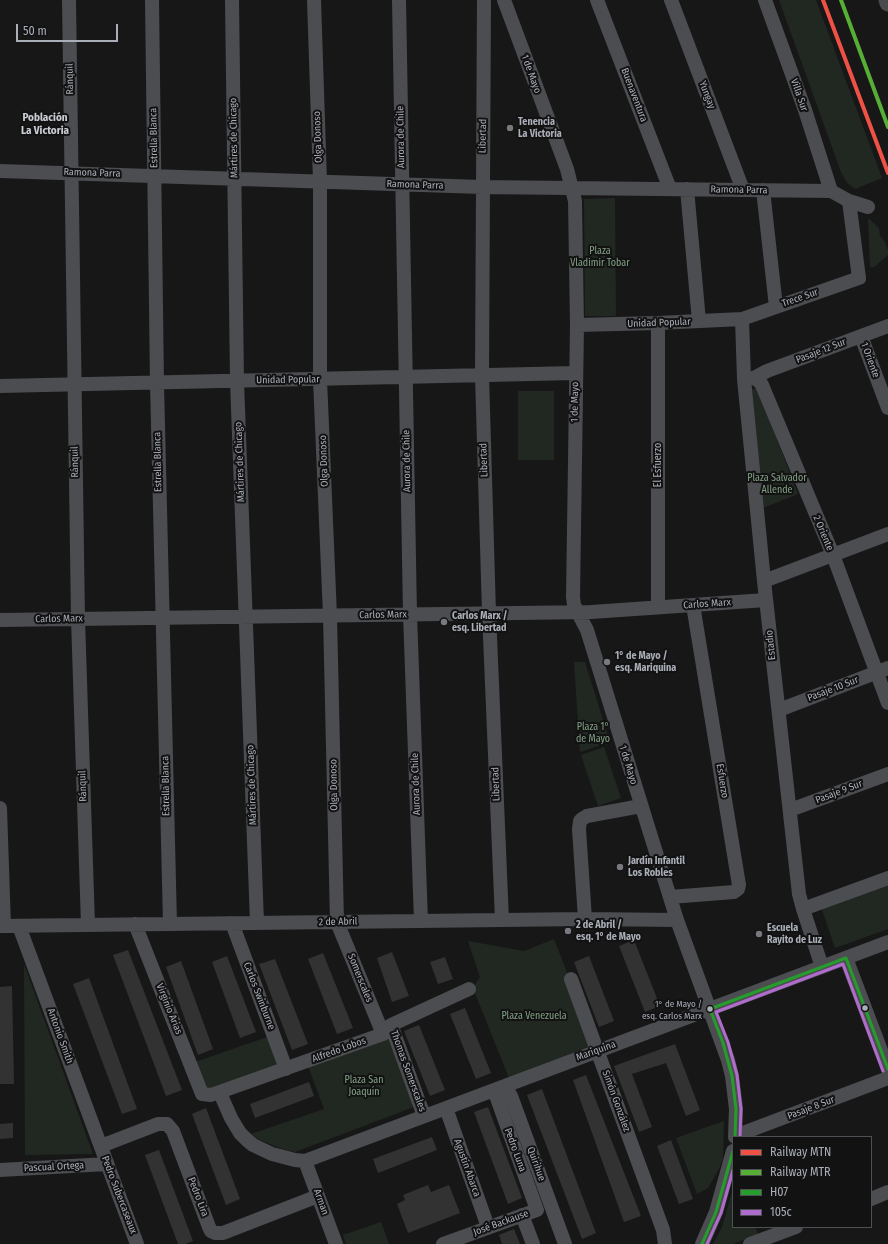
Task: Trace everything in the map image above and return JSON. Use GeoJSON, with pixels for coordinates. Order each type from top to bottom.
{"type":"FeatureCollection","features":[{"type":"Feature","properties":{"kind":"street","name":"Ránquil"},"geometry":{"type":"LineString","coordinates":[[69,0],[78,619],[88,925]]}},
{"type":"Feature","properties":{"kind":"street","name":"Estrella Blanca"},"geometry":{"type":"LineString","coordinates":[[152,0],[157,383],[170,924]]}},
{"type":"Feature","properties":{"kind":"street","name":"Mártires de Chicago"},"geometry":{"type":"LineString","coordinates":[[232,0],[237,381],[257,923]]}},
{"type":"Feature","properties":{"kind":"street","name":"Olga Donoso"},"geometry":{"type":"LineString","coordinates":[[314,0],[320,182],[320,379],[330,616],[337,922]]}},
{"type":"Feature","properties":{"kind":"street","name":"Aurora de Chile"},"geometry":{"type":"LineString","coordinates":[[399,0],[410,614],[421,921]]}},
{"type":"Feature","properties":{"kind":"street","name":"Libertad"},"geometry":{"type":"LineString","coordinates":[[484,0],[482,375],[488,614],[502,920]]}},
{"type":"Feature","properties":{"kind":"street","name":"1 de Mayo"},"geometry":{"type":"LineString","coordinates":[[504,0],[573,188],[576,211],[574,605],[587,630],[677,920],[723,1043],[732,1076],[736,1109],[735,1136]]}},
{"type":"Feature","properties":{"kind":"street","name":"Buenaventura"},"geometry":{"type":"LineString","coordinates":[[597,0],[670,189]]}},
{"type":"Feature","properties":{"kind":"street","name":"Yungay"},"geometry":{"type":"LineString","coordinates":[[671,0],[743,190]]}},
{"type":"Feature","properties":{"kind":"street","name":"Villa Sur"},"geometry":{"type":"LineString","coordinates":[[765,0],[805,110],[831,191]]}},
{"type":"Feature","properties":{"kind":"street","name":"Ramona Parra"},"geometry":{"type":"LineString","coordinates":[[0,171],[482,187],[831,191]]}},
{"type":"Feature","properties":{"kind":"street"},"geometry":{"type":"LineString","coordinates":[[687,189],[699,321]]}},
{"type":"Feature","properties":{"kind":"street"},"geometry":{"type":"LineString","coordinates":[[763,190],[776,307]]}},
{"type":"Feature","properties":{"kind":"street"},"geometry":{"type":"LineString","coordinates":[[831,191],[849,201],[868,206]]}},
{"type":"Feature","properties":{"kind":"street","name":"Trece Sur"},"geometry":{"type":"LineString","coordinates":[[742,319],[859,278],[849,201]]}},
{"type":"Feature","properties":{"kind":"street","name":"Unidad Popular"},"geometry":{"type":"LineString","coordinates":[[576,325],[742,319]]}},
{"type":"Feature","properties":{"kind":"street","name":"Estadio"},"geometry":{"type":"LineString","coordinates":[[742,319],[749,378],[764,581],[799,894],[822,967]]}},
{"type":"Feature","properties":{"kind":"street","name":"El Esfuerzo"},"geometry":{"type":"LineString","coordinates":[[658,323],[658,607]]}},
{"type":"Feature","properties":{"kind":"street","name":"Pasaje 12 Sur"},"geometry":{"type":"LineString","coordinates":[[749,378],[888,326]]}},
{"type":"Feature","properties":{"kind":"street","name":"1 Oriente"},"geometry":{"type":"LineString","coordinates":[[861,336],[888,408]]}},
{"type":"Feature","properties":{"kind":"street","name":"Unidad Popular"},"geometry":{"type":"LineString","coordinates":[[0,386],[576,373]]}},
{"type":"Feature","properties":{"kind":"street","name":"2 Oriente"},"geometry":{"type":"LineString","coordinates":[[749,378],[760,382],[765,391],[882,670],[888,703]]}},
{"type":"Feature","properties":{"kind":"street"},"geometry":{"type":"LineString","coordinates":[[764,581],[888,534]]}},
{"type":"Feature","properties":{"kind":"street","name":"Carlos Marx"},"geometry":{"type":"LineString","coordinates":[[0,620],[577,612],[766,600]]}},
{"type":"Feature","properties":{"kind":"street","name":"Esfuerzo"},"geometry":{"type":"LineString","coordinates":[[670,897],[734,892],[738,889],[739,885],[693,605]]}},
{"type":"Feature","properties":{"kind":"street","name":"Pasaje 10 Sur"},"geometry":{"type":"LineString","coordinates":[[778,710],[882,670]]}},
{"type":"Feature","properties":{"kind":"street","name":"Pasaje 9 Sur"},"geometry":{"type":"LineString","coordinates":[[790,810],[888,774]]}},
{"type":"Feature","properties":{"kind":"street"},"geometry":{"type":"LineString","coordinates":[[585,919],[579,829],[580,821],[584,817],[641,806]]}},
{"type":"Feature","properties":{"kind":"street"},"geometry":{"type":"LineString","coordinates":[[0,808],[2,926]]}},
{"type":"Feature","properties":{"kind":"street"},"geometry":{"type":"LineString","coordinates":[[803,909],[888,878]]}},
{"type":"Feature","properties":{"kind":"street","name":"2 de Abril"},"geometry":{"type":"LineString","coordinates":[[2,926],[585,919],[677,920]]}},
{"type":"Feature","properties":{"kind":"street","name":"Somerscales"},"geometry":{"type":"LineString","coordinates":[[337,922],[387,1029]]}},
{"type":"Feature","properties":{"kind":"street","name":"Carlos Swinburne"},"geometry":{"type":"LineString","coordinates":[[232,923],[286,1069]]}},
{"type":"Feature","properties":{"kind":"street","name":"Virginio Arias"},"geometry":{"type":"LineString","coordinates":[[135,924],[202,1094]]}},
{"type":"Feature","properties":{"kind":"street","name":"Antonio Smith"},"geometry":{"type":"LineString","coordinates":[[19,926],[100,1146]]}},
{"type":"Feature","properties":{"kind":"street","name":"Mariquina"},"geometry":{"type":"LineString","coordinates":[[305,1161],[888,942]]}},
{"type":"Feature","properties":{"kind":"street"},"geometry":{"type":"LineString","coordinates":[[846,958],[888,1069]]}},
{"type":"Feature","properties":{"kind":"street","name":"Simón González"},"geometry":{"type":"LineString","coordinates":[[571,979],[663,1230],[665,1244]]}},
{"type":"Feature","properties":{"kind":"street","name":"Alfredo Lobos"},"geometry":{"type":"LineString","coordinates":[[202,1094],[211,1096],[220,1093],[286,1069],[387,1029],[469,988]]}},
{"type":"Feature","properties":{"kind":"street","name":"Thomas Somerscales"},"geometry":{"type":"LineString","coordinates":[[387,1029],[424,1116]]}},
{"type":"Feature","properties":{"kind":"street","name":"Pasaje 8 Sur"},"geometry":{"type":"LineString","coordinates":[[738,1136],[888,1078]]}},
{"type":"Feature","properties":{"kind":"street","name":"Pedro Luna"},"geometry":{"type":"LineString","coordinates":[[499,1088],[537,1210]]}},
{"type":"Feature","properties":{"kind":"street","name":"Quirihue"},"geometry":{"type":"LineString","coordinates":[[499,1088],[511,1096],[565,1244]]}},
{"type":"Feature","properties":{"kind":"street"},"geometry":{"type":"LineString","coordinates":[[220,1093],[231,1118],[240,1132],[253,1145],[272,1154],[305,1161]]}},
{"type":"Feature","properties":{"kind":"street","name":"Agustín Abarca"},"geometry":{"type":"LineString","coordinates":[[446,1108],[488,1227]]}},
{"type":"Feature","properties":{"kind":"street","name":"Pedro Lira"},"geometry":{"type":"LineString","coordinates":[[100,1146],[158,1124],[168,1124],[173,1131],[209,1227],[211,1231],[215,1233],[223,1233],[318,1196]]}},
{"type":"Feature","properties":{"kind":"street","name":"Pedro Subercaseaux"},"geometry":{"type":"LineString","coordinates":[[100,1146],[137,1244]]}},
{"type":"Feature","properties":{"kind":"street"},"geometry":{"type":"LineString","coordinates":[[702,1244],[716,1212],[732,1155]]}},
{"type":"Feature","properties":{"kind":"street","name":"Arman"},"geometry":{"type":"LineString","coordinates":[[305,1161],[336,1244]]}},
{"type":"Feature","properties":{"kind":"street","name":"Pascual Ortega"},"geometry":{"type":"LineString","coordinates":[[0,1170],[107,1164]]}},
{"type":"Feature","properties":{"kind":"street"},"geometry":{"type":"LineString","coordinates":[[872,1199],[888,1192]]}},
{"type":"Feature","properties":{"kind":"street","name":"José Backause"},"geometry":{"type":"LineString","coordinates":[[443,1244],[537,1210]]}},
{"type":"Feature","properties":{"kind":"street"},"geometry":{"type":"LineString","coordinates":[[522,1215],[533,1244]]}},
{"type":"Feature","properties":{"kind":"street"},"geometry":{"type":"LineString","coordinates":[[750,1244],[770,1241],[794,1228]]}},
{"type":"Feature","properties":{"kind":"green space"},"geometry":{"type":"Polygon","coordinates":[[[779,0],[816,0],[882,178],[855,189],[847,183],[841,172],[779,0]]]}},
{"type":"Feature","properties":{"kind":"green space","name":"Plaza Vladimir Tobar"},"geometry":{"type":"Polygon","coordinates":[[[615,198],[616,316],[585,316],[584,199],[615,198]]]}},
{"type":"Feature","properties":{"kind":"green space"},"geometry":{"type":"Polygon","coordinates":[[[868,218],[879,228],[880,236],[885,242],[888,250],[888,255],[874,267],[870,267],[868,218]]]}},
{"type":"Feature","properties":{"kind":"green space","name":"Plaza Salvador Allende"},"geometry":{"type":"Polygon","coordinates":[[[757,388],[798,494],[763,508],[752,389],[757,388]]]}},
{"type":"Feature","properties":{"kind":"green space"},"geometry":{"type":"Polygon","coordinates":[[[518,391],[554,391],[554,460],[518,460],[518,391]]]}},
{"type":"Feature","properties":{"kind":"green space","name":"Plaza 1° de Mayo"},"geometry":{"type":"Polygon","coordinates":[[[574,662],[585,662],[610,742],[580,752],[574,662]]]}},
{"type":"Feature","properties":{"kind":"green space"},"geometry":{"type":"Polygon","coordinates":[[[604,747],[621,798],[598,806],[581,755],[604,747]]]}},
{"type":"Feature","properties":{"kind":"green space"},"geometry":{"type":"Polygon","coordinates":[[[888,883],[888,929],[835,948],[821,907],[888,883]]]}},
{"type":"Feature","properties":{"kind":"green space","name":"Plaza Venezuela"},"geometry":{"type":"Polygon","coordinates":[[[554,939],[595,1044],[509,1078],[473,988],[480,977],[468,941],[524,951],[554,939]]]}},
{"type":"Feature","properties":{"kind":"green space"},"geometry":{"type":"Polygon","coordinates":[[[24,964],[93,1154],[25,1155],[24,964]]]}},
{"type":"Feature","properties":{"kind":"green space"},"geometry":{"type":"Polygon","coordinates":[[[270,1036],[281,1068],[208,1096],[195,1062],[270,1036]]]}},
{"type":"Feature","properties":{"kind":"green space","name":"Plaza San Joaquín"},"geometry":{"type":"Polygon","coordinates":[[[388,1036],[414,1107],[295,1152],[282,1149],[260,1140],[251,1134],[324,1109],[308,1066],[388,1036]]]}},
{"type":"Feature","properties":{"kind":"green space"},"geometry":{"type":"Polygon","coordinates":[[[724,1121],[723,1159],[708,1188],[697,1194],[676,1138],[724,1121]]]}},
{"type":"Feature","properties":{"kind":"green space"},"geometry":{"type":"Polygon","coordinates":[[[732,1192],[732,1228],[755,1228],[758,1234],[733,1244],[713,1244],[722,1227],[732,1192]]]}},
{"type":"Feature","properties":{"kind":"green space"},"geometry":{"type":"Polygon","coordinates":[[[381,1222],[389,1244],[346,1244],[343,1235],[381,1222]]]}},
{"type":"Feature","properties":{"kind":"building"},"geometry":{"type":"Polygon","coordinates":[[[634,940],[660,1006],[645,1012],[619,946],[634,940]]]}},
{"type":"Feature","properties":{"kind":"building"},"geometry":{"type":"Polygon","coordinates":[[[128,950],[182,1090],[166,1096],[113,955],[128,950]]]}},
{"type":"Feature","properties":{"kind":"building"},"geometry":{"type":"Polygon","coordinates":[[[392,952],[409,996],[392,1002],[377,958],[392,952]]]}},
{"type":"Feature","properties":{"kind":"building"},"geometry":{"type":"Polygon","coordinates":[[[323,953],[353,1028],[337,1034],[308,959],[323,953]]]}},
{"type":"Feature","properties":{"kind":"building"},"geometry":{"type":"Polygon","coordinates":[[[227,956],[256,1032],[240,1038],[212,962],[227,956]]]}},
{"type":"Feature","properties":{"kind":"building"},"geometry":{"type":"Polygon","coordinates":[[[589,956],[614,1021],[599,1027],[574,962],[589,956]]]}},
{"type":"Feature","properties":{"kind":"building"},"geometry":{"type":"Polygon","coordinates":[[[445,957],[453,979],[438,984],[430,962],[445,957]]]}},
{"type":"Feature","properties":{"kind":"building"},"geometry":{"type":"Polygon","coordinates":[[[275,959],[308,1044],[292,1050],[259,964],[275,959]]]}},
{"type":"Feature","properties":{"kind":"building"},"geometry":{"type":"Polygon","coordinates":[[[181,961],[213,1049],[198,1055],[166,967],[181,961]]]}},
{"type":"Feature","properties":{"kind":"building"},"geometry":{"type":"Polygon","coordinates":[[[89,978],[137,1109],[122,1114],[73,984],[89,978]]]}},
{"type":"Feature","properties":{"kind":"building"},"geometry":{"type":"Polygon","coordinates":[[[12,986],[14,1084],[0,1084],[0,987],[12,986]]]}},
{"type":"Feature","properties":{"kind":"building"},"geometry":{"type":"Polygon","coordinates":[[[465,1008],[491,1073],[476,1079],[450,1014],[465,1008]]]}},
{"type":"Feature","properties":{"kind":"building"},"geometry":{"type":"Polygon","coordinates":[[[419,1025],[445,1090],[430,1096],[404,1031],[419,1025]]]}},
{"type":"Feature","properties":{"kind":"building"},"geometry":{"type":"Polygon","coordinates":[[[675,1044],[700,1110],[686,1116],[666,1063],[632,1074],[652,1127],[639,1132],[614,1066],[675,1044]]]}},
{"type":"Feature","properties":{"kind":"building"},"geometry":{"type":"Polygon","coordinates":[[[586,1075],[641,1216],[624,1222],[573,1080],[586,1075]]]}},
{"type":"Feature","properties":{"kind":"building"},"geometry":{"type":"Polygon","coordinates":[[[309,1082],[314,1096],[255,1118],[250,1104],[309,1082]]]}},
{"type":"Feature","properties":{"kind":"building"},"geometry":{"type":"Polygon","coordinates":[[[542,1089],[596,1233],[582,1239],[527,1095],[542,1089]]]}},
{"type":"Feature","properties":{"kind":"building"},"geometry":{"type":"Polygon","coordinates":[[[488,1107],[522,1198],[508,1204],[474,1112],[488,1107]]]}},
{"type":"Feature","properties":{"kind":"building"},"geometry":{"type":"Polygon","coordinates":[[[206,1108],[240,1199],[226,1205],[192,1114],[206,1108]]]}},
{"type":"Feature","properties":{"kind":"building"},"geometry":{"type":"Polygon","coordinates":[[[13,1123],[13,1138],[0,1139],[0,1124],[13,1123]]]}},
{"type":"Feature","properties":{"kind":"building"},"geometry":{"type":"Polygon","coordinates":[[[432,1137],[437,1150],[378,1173],[373,1159],[432,1137]]]}},
{"type":"Feature","properties":{"kind":"building"},"geometry":{"type":"Polygon","coordinates":[[[671,1140],[693,1199],[679,1204],[657,1146],[671,1140]]]}},
{"type":"Feature","properties":{"kind":"building"},"geometry":{"type":"Polygon","coordinates":[[[159,1150],[193,1241],[185,1244],[178,1244],[145,1155],[159,1150]]]}},
{"type":"Feature","properties":{"kind":"building"},"geometry":{"type":"Polygon","coordinates":[[[428,1185],[431,1192],[449,1185],[460,1213],[408,1233],[397,1204],[405,1200],[403,1195],[428,1185]]]}},
{"type":"Feature","properties":{"kind":"building"},"geometry":{"type":"Polygon","coordinates":[[[514,1229],[520,1244],[502,1244],[499,1235],[514,1229]]]}},
{"type":"Feature","properties":{"kind":"rail line","name":"MTN"},"geometry":{"type":"LineString","coordinates":[[823,0],[888,173]]}},
{"type":"Feature","properties":{"kind":"rail line","name":"MTR"},"geometry":{"type":"LineString","coordinates":[[841,0],[888,127]]}},
{"type":"Feature","properties":{"kind":"transit line","name":"H07"},"geometry":{"type":"LineString","coordinates":[[846,958],[888,1069]]}},
{"type":"Feature","properties":{"kind":"transit line","name":"H07"},"geometry":{"type":"LineString","coordinates":[[710,1009],[846,958]]}},
{"type":"Feature","properties":{"kind":"transit line","name":"105c"},"geometry":{"type":"LineString","coordinates":[[740,1136],[741,1109],[737,1075],[728,1042],[716,1012],[843,964],[883,1071]]}},
{"type":"Feature","properties":{"kind":"transit line","name":"H07"},"geometry":{"type":"LineString","coordinates":[[710,1009],[723,1043],[732,1076],[736,1109],[735,1136]]}},
{"type":"Feature","properties":{"kind":"transit line","name":"H07"},"geometry":{"type":"LineString","coordinates":[[702,1244],[716,1212],[732,1155]]}},
{"type":"Feature","properties":{"kind":"transit line","name":"105c"},"geometry":{"type":"LineString","coordinates":[[707,1244],[721,1213],[732,1174]]}},
{"type":"Feature","properties":{"kind":"place","name":"Tenencia La Victoria"},"geometry":{"type":"Point","coordinates":[510,128]}},
{"type":"Feature","properties":{"kind":"place","name":"Carlos Marx / esq. Libertad"},"geometry":{"type":"Point","coordinates":[444,622]}},
{"type":"Feature","properties":{"kind":"place","name":"1° de Mayo / esq. Mariquina"},"geometry":{"type":"Point","coordinates":[607,662]}},
{"type":"Feature","properties":{"kind":"place","name":"Jardín Infantil Los Robles"},"geometry":{"type":"Point","coordinates":[620,867]}},
{"type":"Feature","properties":{"kind":"place","name":"2 de Abril / esq. 1° de Mayo"},"geometry":{"type":"Point","coordinates":[568,931]}},
{"type":"Feature","properties":{"kind":"place","name":"Escuela Rayito de Luz"},"geometry":{"type":"Point","coordinates":[759,934]}},
{"type":"Feature","properties":{"kind":"place","name":"1° de Mayo / esq. Carlos Marx"},"geometry":{"type":"Point","coordinates":[710,1009]}},
{"type":"Feature","properties":{"kind":"district","name":"Población La Victoria"},"geometry":{"type":"Point","coordinates":[45,124]}}]}
